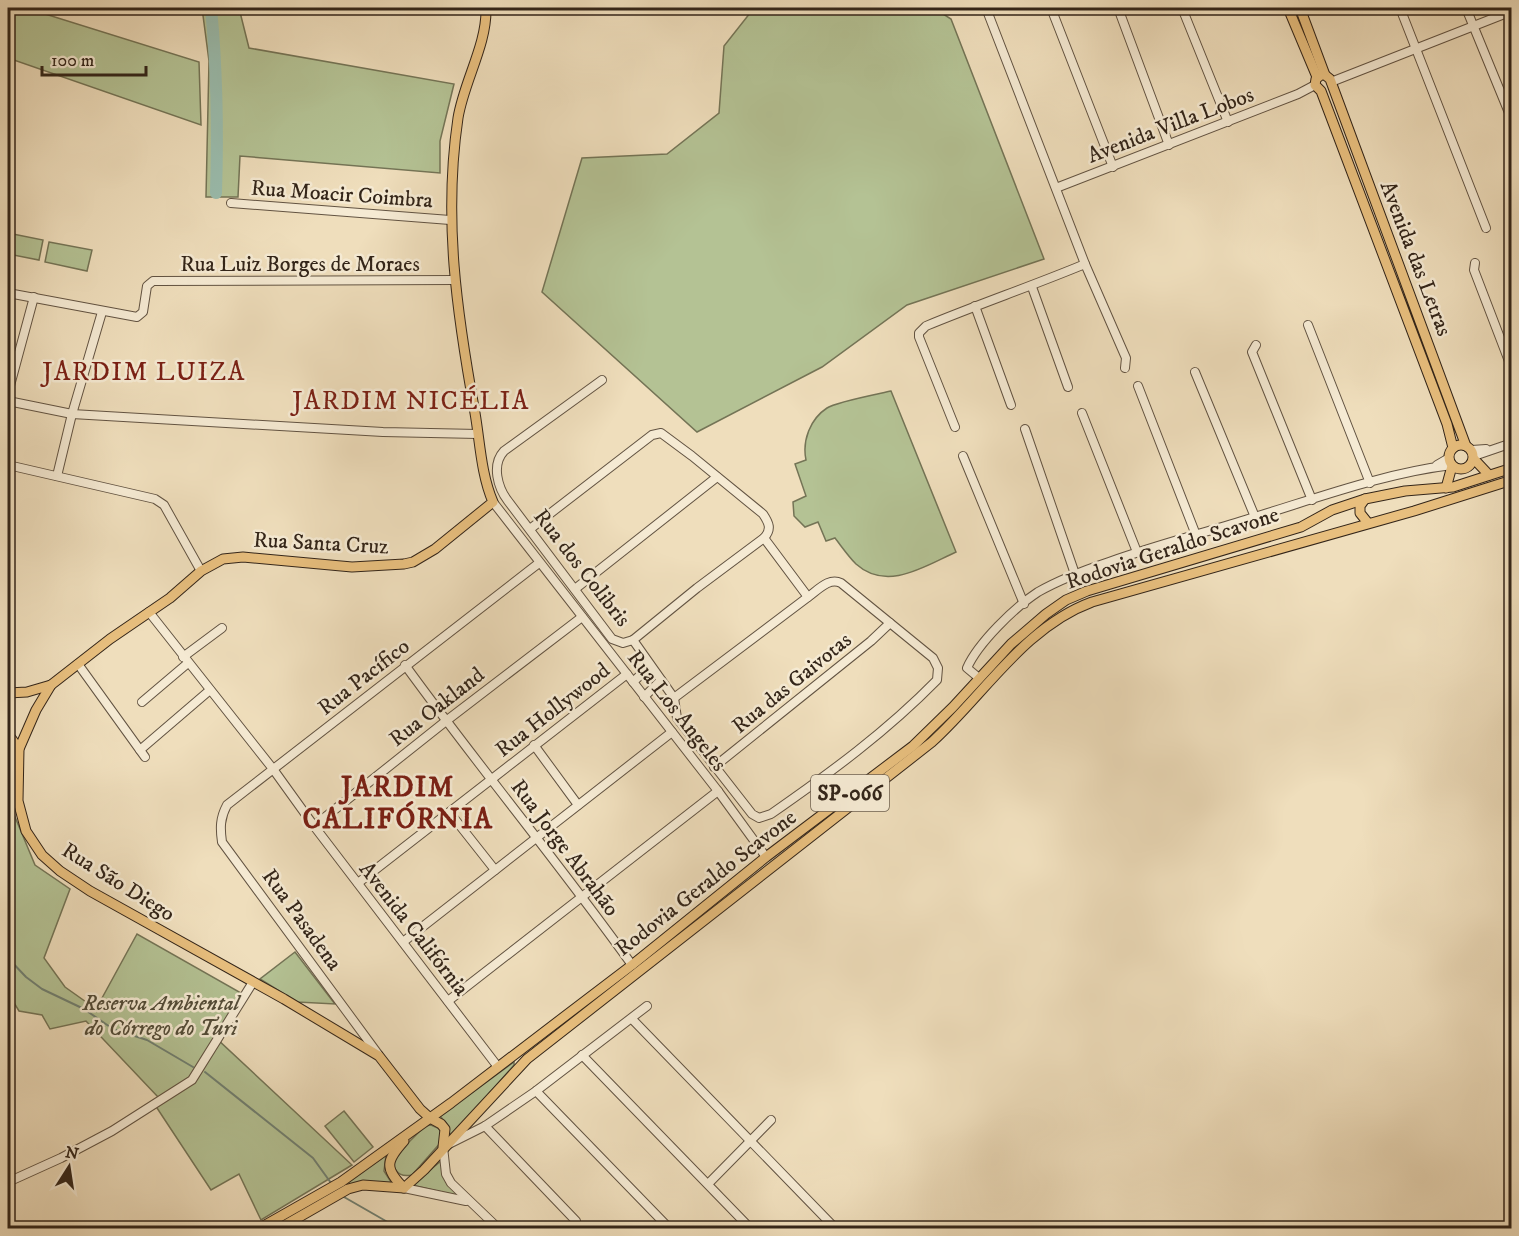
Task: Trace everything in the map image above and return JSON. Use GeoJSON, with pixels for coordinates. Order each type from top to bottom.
{"type":"FeatureCollection","features":[{"type":"Feature","properties":{"kind":"main road"},"geometry":{"type":"LineString","coordinates":[[486,8],[482,35],[458,117],[450,220],[462,341],[485,477],[493,502]]}},
{"type":"Feature","properties":{"kind":"main road","name":"Avenida das Letras"},"geometry":{"type":"LineString","coordinates":[[1288,8],[1323,83],[1471,453]]}},
{"type":"Feature","properties":{"kind":"main road","name":"Avenida das Letras"},"geometry":{"type":"LineString","coordinates":[[1300,8],[1323,83],[1447,424],[1453,448]]}},
{"type":"Feature","properties":{"kind":"main road"},"geometry":{"type":"LineString","coordinates":[[1446,488],[1453,448],[1459,445],[1471,453],[1489,475],[1486,487]]}},
{"type":"Feature","properties":{"kind":"main road"},"geometry":{"type":"LineString","coordinates":[[1451,463],[1459,469],[1467,468],[1471,453]]}},
{"type":"Feature","properties":{"kind":"main road","name":"Rodovia Geraldo Scavone"},"geometry":{"type":"LineString","coordinates":[[260,1228],[341,1182],[430,1118],[632,965],[766,857],[913,746],[1011,644],[1056,607],[1077,595],[1301,527],[1332,510],[1365,499],[1405,491],[1446,488],[1512,468]]}},
{"type":"Feature","properties":{"kind":"main road","name":"Rodovia Geraldo Scavone"},"geometry":{"type":"LineString","coordinates":[[404,1188],[526,1059],[932,742],[960,716],[1024,646],[1057,619],[1092,602],[1414,511],[1512,480]]}},
{"type":"Feature","properties":{"kind":"main road"},"geometry":{"type":"LineString","coordinates":[[1405,491],[1412,499],[1414,511]]}},
{"type":"Feature","properties":{"kind":"main road"},"geometry":{"type":"LineString","coordinates":[[1365,499],[1360,506],[1360,513],[1368,523]]}},
{"type":"Feature","properties":{"kind":"main road","name":"Rua Santa Cruz"},"geometry":{"type":"LineString","coordinates":[[201,571],[232,557],[352,567],[388,566],[413,562],[452,537],[493,502]]}},
{"type":"Feature","properties":{"kind":"main road"},"geometry":{"type":"LineString","coordinates":[[149,612],[170,598],[201,571]]}},
{"type":"Feature","properties":{"kind":"main road","name":"Rua São Diego"},"geometry":{"type":"LineString","coordinates":[[149,612],[51,685],[36,710],[19,749],[18,801],[26,831],[42,855],[60,871],[90,891],[379,1056]]}},
{"type":"Feature","properties":{"kind":"main road"},"geometry":{"type":"LineString","coordinates":[[8,693],[27,692],[51,685]]}},
{"type":"Feature","properties":{"kind":"main road"},"geometry":{"type":"LineString","coordinates":[[27,692],[34,701],[36,710]]}},
{"type":"Feature","properties":{"kind":"main road"},"geometry":{"type":"LineString","coordinates":[[8,734],[19,749]]}},
{"type":"Feature","properties":{"kind":"main road","name":"Rua Pasadena"},"geometry":{"type":"LineString","coordinates":[[379,1056],[430,1118],[445,1129],[443,1147]]}},
{"type":"Feature","properties":{"kind":"main road"},"geometry":{"type":"LineString","coordinates":[[404,1188],[393,1177],[389,1169],[390,1158],[418,1125]]}},
{"type":"Feature","properties":{"kind":"main road"},"geometry":{"type":"LineString","coordinates":[[280,1228],[348,1189],[363,1185],[404,1188]]}},
{"type":"Feature","properties":{"kind":"street"},"geometry":{"type":"LineString","coordinates":[[986,8],[1085,264],[1126,358],[1125,368]]}},
{"type":"Feature","properties":{"kind":"street"},"geometry":{"type":"LineString","coordinates":[[1051,8],[1113,166]]}},
{"type":"Feature","properties":{"kind":"street"},"geometry":{"type":"LineString","coordinates":[[1118,8],[1169,144]]}},
{"type":"Feature","properties":{"kind":"street"},"geometry":{"type":"LineString","coordinates":[[1182,8],[1228,122]]}},
{"type":"Feature","properties":{"kind":"street"},"geometry":{"type":"LineString","coordinates":[[1400,8],[1486,228]]}},
{"type":"Feature","properties":{"kind":"street"},"geometry":{"type":"LineString","coordinates":[[1466,8],[1512,120]]}},
{"type":"Feature","properties":{"kind":"street","name":"Avenida Villa Lobos"},"geometry":{"type":"LineString","coordinates":[[1056,188],[1323,83],[1512,12]]}},
{"type":"Feature","properties":{"kind":"street","name":"Rua Moacir Coimbra"},"geometry":{"type":"LineString","coordinates":[[231,203],[450,220]]}},
{"type":"Feature","properties":{"kind":"street"},"geometry":{"type":"LineString","coordinates":[[1475,263],[1474,270],[1512,369]]}},
{"type":"Feature","properties":{"kind":"street"},"geometry":{"type":"LineString","coordinates":[[955,426],[919,333],[926,326],[975,306],[1032,287],[1085,264]]}},
{"type":"Feature","properties":{"kind":"street","name":"Rua Luiz Borges de Moraes"},"geometry":{"type":"LineString","coordinates":[[102,312],[132,317],[142,316],[147,286],[158,281],[455,280]]}},
{"type":"Feature","properties":{"kind":"street"},"geometry":{"type":"LineString","coordinates":[[1032,287],[1068,387]]}},
{"type":"Feature","properties":{"kind":"street"},"geometry":{"type":"LineString","coordinates":[[8,293],[102,312],[72,414],[57,476]]}},
{"type":"Feature","properties":{"kind":"street"},"geometry":{"type":"LineString","coordinates":[[8,393],[34,297]]}},
{"type":"Feature","properties":{"kind":"street"},"geometry":{"type":"LineString","coordinates":[[975,306],[1011,405]]}},
{"type":"Feature","properties":{"kind":"street"},"geometry":{"type":"LineString","coordinates":[[1308,325],[1370,483]]}},
{"type":"Feature","properties":{"kind":"street"},"geometry":{"type":"LineString","coordinates":[[1256,345],[1252,352],[1312,500]]}},
{"type":"Feature","properties":{"kind":"street"},"geometry":{"type":"LineString","coordinates":[[1195,372],[1255,517]]}},
{"type":"Feature","properties":{"kind":"street","name":"Rua dos Colibris"},"geometry":{"type":"LineString","coordinates":[[602,380],[504,451],[497,465],[501,491],[612,639],[623,643],[633,640],[674,698],[677,718],[752,814],[759,818],[771,814],[831,772],[889,727],[937,680],[938,668],[933,658],[890,623]]}},
{"type":"Feature","properties":{"kind":"street"},"geometry":{"type":"LineString","coordinates":[[1138,386],[1196,535]]}},
{"type":"Feature","properties":{"kind":"street"},"geometry":{"type":"LineString","coordinates":[[8,401],[72,414],[383,432],[478,434]]}},
{"type":"Feature","properties":{"kind":"street"},"geometry":{"type":"LineString","coordinates":[[1082,413],[1137,552]]}},
{"type":"Feature","properties":{"kind":"street"},"geometry":{"type":"LineString","coordinates":[[1025,429],[1075,574]]}},
{"type":"Feature","properties":{"kind":"street"},"geometry":{"type":"LineString","coordinates":[[530,529],[656,434],[666,435],[763,514],[769,522],[769,531],[764,538],[633,640]]}},
{"type":"Feature","properties":{"kind":"street"},"geometry":{"type":"LineString","coordinates":[[1471,453],[1512,443]]}},
{"type":"Feature","properties":{"kind":"street"},"geometry":{"type":"LineString","coordinates":[[963,456],[1023,604]]}},
{"type":"Feature","properties":{"kind":"street"},"geometry":{"type":"LineString","coordinates":[[979,678],[967,668],[996,630],[1038,593],[1075,574],[1137,552],[1312,500],[1451,463]]}},
{"type":"Feature","properties":{"kind":"street"},"geometry":{"type":"LineString","coordinates":[[8,465],[155,499],[164,505],[201,571]]}},
{"type":"Feature","properties":{"kind":"street"},"geometry":{"type":"LineString","coordinates":[[575,589],[717,477]]}},
{"type":"Feature","properties":{"kind":"street","name":"Rua Los Angeles"},"geometry":{"type":"LineString","coordinates":[[493,502],[718,791],[766,857]]}},
{"type":"Feature","properties":{"kind":"street"},"geometry":{"type":"LineString","coordinates":[[764,538],[808,597]]}},
{"type":"Feature","properties":{"kind":"street","name":"Rua Pacífico"},"geometry":{"type":"LineString","coordinates":[[220,825],[226,805],[539,563]]}},
{"type":"Feature","properties":{"kind":"street"},"geometry":{"type":"LineString","coordinates":[[674,698],[828,582],[838,581],[890,623]]}},
{"type":"Feature","properties":{"kind":"street","name":"Avenida Califórnia"},"geometry":{"type":"LineString","coordinates":[[149,612],[273,769],[498,1067]]}},
{"type":"Feature","properties":{"kind":"street","name":"Rua Oakland"},"geometry":{"type":"LineString","coordinates":[[314,826],[582,617]]}},
{"type":"Feature","properties":{"kind":"street","name":"Rua das Gaivotas"},"geometry":{"type":"LineString","coordinates":[[714,767],[871,641],[890,623]]}},
{"type":"Feature","properties":{"kind":"street"},"geometry":{"type":"LineString","coordinates":[[142,702],[222,628]]}},
{"type":"Feature","properties":{"kind":"street"},"geometry":{"type":"LineString","coordinates":[[78,664],[143,753],[210,690]]}},
{"type":"Feature","properties":{"kind":"street","name":"Rua Jorge Abrahão"},"geometry":{"type":"LineString","coordinates":[[405,665],[537,836],[632,965]]}},
{"type":"Feature","properties":{"kind":"street"},"geometry":{"type":"LineString","coordinates":[[633,682],[650,666]]}},
{"type":"Feature","properties":{"kind":"street","name":"Rua Hollywood"},"geometry":{"type":"LineString","coordinates":[[358,884],[627,674]]}},
{"type":"Feature","properties":{"kind":"street"},"geometry":{"type":"LineString","coordinates":[[644,697],[661,680]]}},
{"type":"Feature","properties":{"kind":"street"},"geometry":{"type":"LineString","coordinates":[[403,942],[672,732]]}},
{"type":"Feature","properties":{"kind":"street"},"geometry":{"type":"LineString","coordinates":[[534,745],[578,805]]}},
{"type":"Feature","properties":{"kind":"street"},"geometry":{"type":"LineString","coordinates":[[448,1001],[718,791]]}},
{"type":"Feature","properties":{"kind":"street"},"geometry":{"type":"LineString","coordinates":[[450,813],[495,870]]}},
{"type":"Feature","properties":{"kind":"street","name":"Rua Pasadena"},"geometry":{"type":"LineString","coordinates":[[220,825],[222,842],[379,1056]]}},
{"type":"Feature","properties":{"kind":"street"},"geometry":{"type":"LineString","coordinates":[[8,1182],[112,1131],[192,1080],[253,982]]}},
{"type":"Feature","properties":{"kind":"street"},"geometry":{"type":"LineString","coordinates":[[498,1228],[451,1183],[446,1174],[443,1147],[485,1126],[536,1091],[647,1006]]}},
{"type":"Feature","properties":{"kind":"street"},"geometry":{"type":"LineString","coordinates":[[632,1019],[836,1228]]}},
{"type":"Feature","properties":{"kind":"street"},"geometry":{"type":"LineString","coordinates":[[354,1041],[359,1039],[362,1033]]}},
{"type":"Feature","properties":{"kind":"street"},"geometry":{"type":"LineString","coordinates":[[582,1055],[750,1228]]}},
{"type":"Feature","properties":{"kind":"street"},"geometry":{"type":"LineString","coordinates":[[536,1091],[669,1228]]}},
{"type":"Feature","properties":{"kind":"street"},"geometry":{"type":"LineString","coordinates":[[708,1184],[771,1119]]}},
{"type":"Feature","properties":{"kind":"street"},"geometry":{"type":"LineString","coordinates":[[485,1126],[576,1221],[577,1228]]}},
{"type":"Feature","properties":{"kind":"street"},"geometry":{"type":"LineString","coordinates":[[404,1188],[468,1201]]}},
{"type":"Feature","properties":{"kind":"green space"},"geometry":{"type":"Polygon","coordinates":[[[8,8],[26,8],[199,62],[201,125],[8,58],[8,8]]]}},
{"type":"Feature","properties":{"kind":"green space"},"geometry":{"type":"Polygon","coordinates":[[[202,8],[239,8],[249,48],[454,84],[440,141],[440,173],[240,156],[238,197],[206,197],[209,61],[202,8]]]}},
{"type":"Feature","properties":{"kind":"green space"},"geometry":{"type":"Polygon","coordinates":[[[754,8],[934,8],[951,19],[1044,259],[907,305],[822,367],[697,432],[542,292],[582,158],[667,154],[719,113],[724,46],[754,8]]]}},
{"type":"Feature","properties":{"kind":"green space"},"geometry":{"type":"Polygon","coordinates":[[[8,233],[43,240],[39,260],[8,254],[8,233]]]}},
{"type":"Feature","properties":{"kind":"green space"},"geometry":{"type":"Polygon","coordinates":[[[49,242],[92,250],[87,271],[45,262],[49,242]]]}},
{"type":"Feature","properties":{"kind":"green space"},"geometry":{"type":"Polygon","coordinates":[[[891,391],[956,552],[906,574],[880,576],[856,564],[835,538],[826,541],[818,522],[805,527],[794,516],[793,502],[806,496],[795,464],[806,460],[806,438],[816,418],[827,408],[891,391]]]}},
{"type":"Feature","properties":{"kind":"green space","name":"Reserva Ambiental do Córrego do Turi"},"geometry":{"type":"Polygon","coordinates":[[[8,800],[35,865],[70,889],[44,958],[65,987],[96,1009],[137,934],[241,993],[215,1037],[352,1165],[261,1220],[239,1174],[211,1190],[157,1108],[158,1097],[86,1021],[50,1029],[42,1015],[19,1011],[8,993],[8,800]]]}},
{"type":"Feature","properties":{"kind":"green space"},"geometry":{"type":"Polygon","coordinates":[[[295,952],[335,1004],[297,1002],[260,979],[295,952]]]}},
{"type":"Feature","properties":{"kind":"green space"},"geometry":{"type":"Polygon","coordinates":[[[514,1062],[514,1065],[451,1137],[446,1123],[440,1116],[514,1062]]]}},
{"type":"Feature","properties":{"kind":"green space"},"geometry":{"type":"Polygon","coordinates":[[[344,1111],[373,1147],[354,1162],[325,1126],[344,1111]]]}},
{"type":"Feature","properties":{"kind":"green space"},"geometry":{"type":"Polygon","coordinates":[[[431,1125],[440,1129],[442,1141],[412,1175],[400,1174],[393,1165],[395,1156],[425,1126],[431,1125]]]}},
{"type":"Feature","properties":{"kind":"green space"},"geometry":{"type":"Polygon","coordinates":[[[386,1155],[384,1171],[393,1185],[344,1187],[336,1191],[386,1155]]]}},
{"type":"Feature","properties":{"kind":"green space"},"geometry":{"type":"Polygon","coordinates":[[[441,1161],[446,1182],[458,1196],[412,1185],[441,1161]]]}},
{"type":"Feature","properties":{"kind":"waterway"},"geometry":{"type":"LineString","coordinates":[[211,8],[215,54],[216,193]]}},
{"type":"Feature","properties":{"kind":"waterway"},"geometry":{"type":"LineString","coordinates":[[8,958],[26,977],[42,989],[84,1009],[113,1029],[147,1040],[193,1067]]}},
{"type":"Feature","properties":{"kind":"waterway"},"geometry":{"type":"LineString","coordinates":[[205,1072],[313,1158],[331,1183]]}},
{"type":"Feature","properties":{"kind":"waterway"},"geometry":{"type":"LineString","coordinates":[[344,1197],[398,1228]]}},
{"type":"Feature","properties":{"kind":"district","name":"JARDIM LUIZA"},"geometry":{"type":"Point","coordinates":[144,371]}},
{"type":"Feature","properties":{"kind":"district","name":"JARDIM NICÉLIA"},"geometry":{"type":"Point","coordinates":[411,400]}},
{"type":"Feature","properties":{"kind":"district","name":"JARDIM CALIFÓRNIA"},"geometry":{"type":"Point","coordinates":[398,802]}}]}
